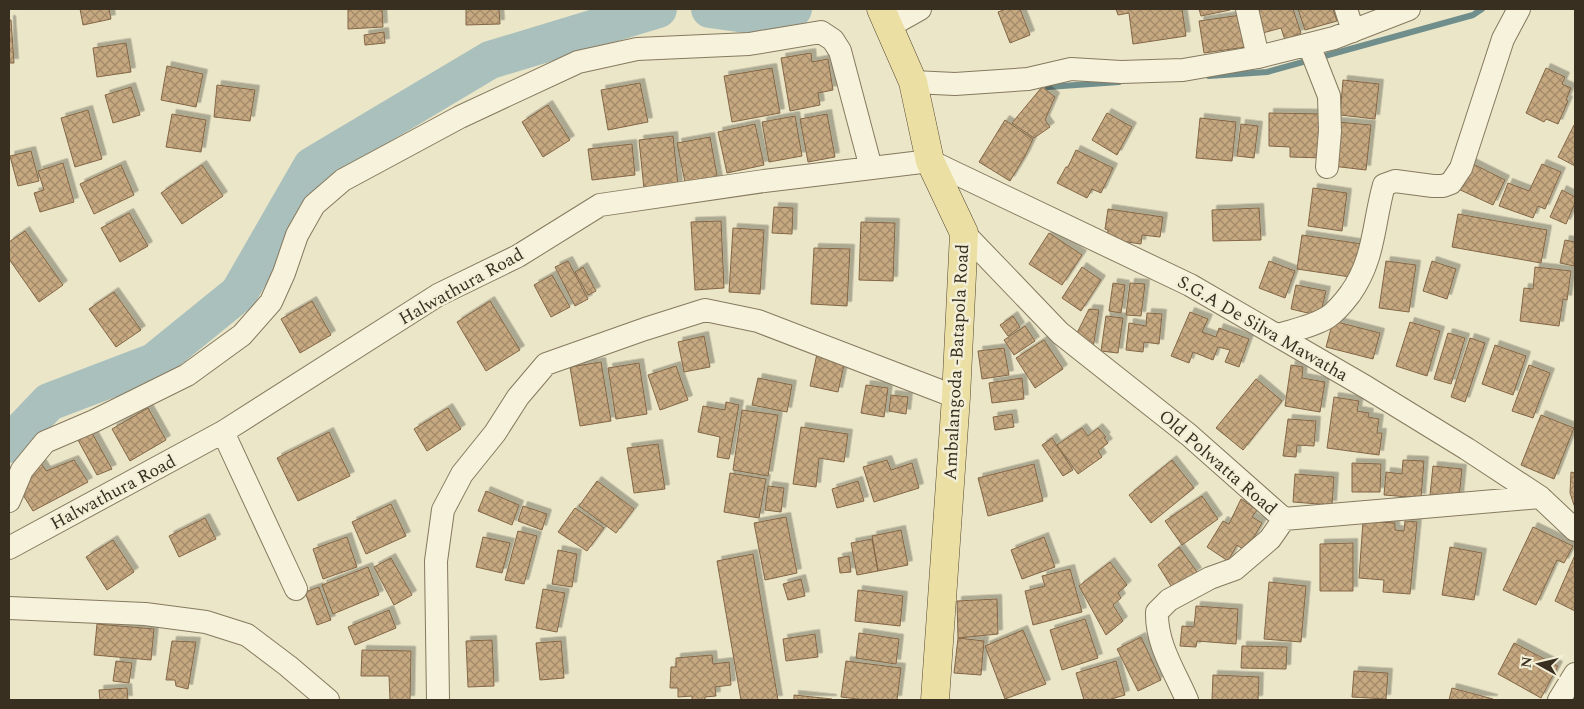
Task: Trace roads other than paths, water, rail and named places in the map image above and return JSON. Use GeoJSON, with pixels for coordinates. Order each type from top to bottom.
{"type":"FeatureCollection","features":[{"type":"Feature","properties":{"kind":"main road","name":"Ambalangoda -Batapola Road"},"geometry":{"type":"LineString","coordinates":[[884,18],[913,82],[930,161],[964,233],[956,397],[935,700]]}},
{"type":"Feature","properties":{"kind":"street"},"geometry":{"type":"LineString","coordinates":[[884,18],[920,9]]}},
{"type":"Feature","properties":{"kind":"street"},"geometry":{"type":"LineString","coordinates":[[1246,9],[1258,57]]}},
{"type":"Feature","properties":{"kind":"street"},"geometry":{"type":"LineString","coordinates":[[1346,9],[1353,32]]}},
{"type":"Feature","properties":{"kind":"street"},"geometry":{"type":"LineString","coordinates":[[913,82],[955,84],[1028,79],[1071,69],[1121,72],[1183,70],[1258,57],[1309,45],[1353,32],[1409,9]]}},
{"type":"Feature","properties":{"kind":"street"},"geometry":{"type":"LineString","coordinates":[[1278,335],[1302,328],[1328,316],[1344,302],[1360,281],[1371,249],[1384,185],[1396,181],[1433,186],[1443,186],[1451,183],[1461,168],[1512,12]]}},
{"type":"Feature","properties":{"kind":"street"},"geometry":{"type":"LineString","coordinates":[[9,501],[22,470],[44,442],[94,421],[187,375],[242,335],[271,302],[284,273],[297,235],[314,205],[343,180],[460,117],[578,62],[637,48],[749,44],[821,32],[833,40],[840,51],[871,168]]}},
{"type":"Feature","properties":{"kind":"street"},"geometry":{"type":"LineString","coordinates":[[1309,45],[1329,96],[1330,131],[1327,167]]}},
{"type":"Feature","properties":{"kind":"street","name":"S.G.A De Silva Mawatha"},"geometry":{"type":"LineString","coordinates":[[930,161],[1190,285],[1278,335],[1467,448],[1540,497],[1575,530]]}},
{"type":"Feature","properties":{"kind":"street","name":"Halwathura Road"},"geometry":{"type":"LineString","coordinates":[[9,548],[223,432],[438,294],[518,256],[600,205],[764,181],[930,161]]}},
{"type":"Feature","properties":{"kind":"street","name":"Old Polwatta Road"},"geometry":{"type":"LineString","coordinates":[[964,233],[1060,333],[1189,435],[1284,519],[1540,497]]}},
{"type":"Feature","properties":{"kind":"street"},"geometry":{"type":"LineString","coordinates":[[438,700],[436,561],[443,510],[462,474],[495,433],[518,397],[546,364],[645,328],[705,310],[758,321],[956,397]]}},
{"type":"Feature","properties":{"kind":"street"},"geometry":{"type":"LineString","coordinates":[[223,432],[296,589]]}},
{"type":"Feature","properties":{"kind":"street"},"geometry":{"type":"LineString","coordinates":[[1187,700],[1162,644],[1157,625],[1157,612],[1169,600],[1210,578],[1235,569],[1270,539],[1284,519]]}},
{"type":"Feature","properties":{"kind":"street"},"geometry":{"type":"LineString","coordinates":[[9,608],[145,614],[206,622],[247,635],[328,700]]}},
{"type":"Feature","properties":{"kind":"street"},"geometry":{"type":"LineString","coordinates":[[1559,700],[1575,674]]}},
{"type":"Feature","properties":{"kind":"waterway"},"geometry":{"type":"LineString","coordinates":[[9,444],[49,402],[154,362],[239,293],[312,166],[490,60],[658,9]]}},
{"type":"Feature","properties":{"kind":"waterway"},"geometry":{"type":"LineString","coordinates":[[710,9],[753,15],[793,9]]}},
{"type":"Feature","properties":{"kind":"waterway"},"geometry":{"type":"LineString","coordinates":[[1209,76],[1267,72],[1473,15],[1482,9]]}},
{"type":"Feature","properties":{"kind":"waterway"},"geometry":{"type":"LineString","coordinates":[[1048,87],[1119,82]]}}]}
